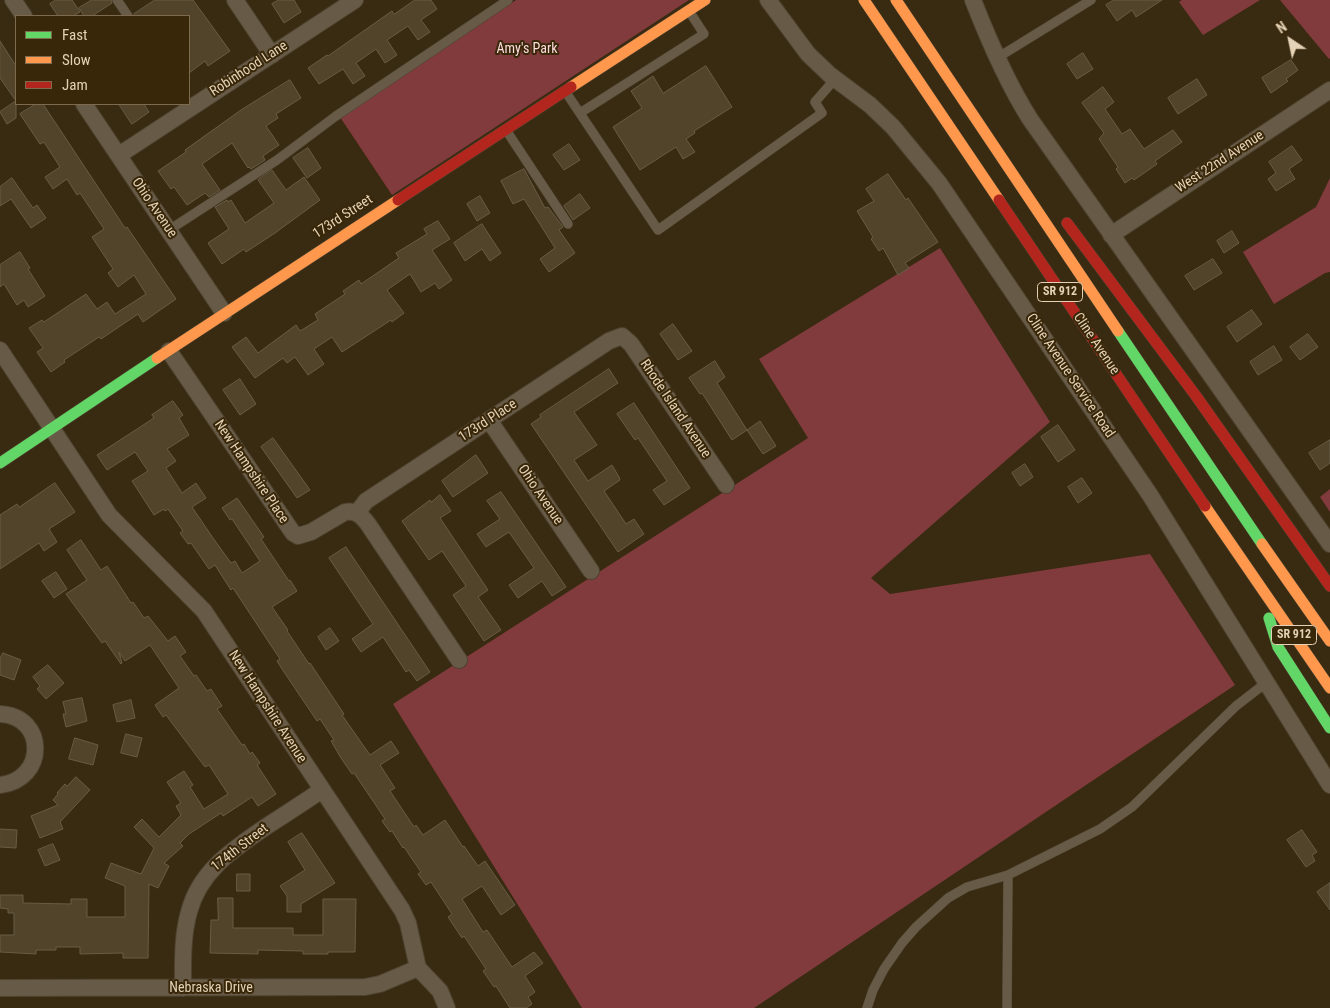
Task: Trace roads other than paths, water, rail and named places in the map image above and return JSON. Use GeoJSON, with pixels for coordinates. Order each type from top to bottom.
{"type":"FeatureCollection","features":[{"type":"Feature","properties":{"kind":"main road","name":"173rd Street"},"geometry":{"type":"LineString","coordinates":[[0,463],[224,313],[705,0]]}},
{"type":"Feature","properties":{"kind":"main road","name":"Cline Avenue"},"geometry":{"type":"LineString","coordinates":[[864,0],[1257,583],[1330,688]]}},
{"type":"Feature","properties":{"kind":"main road","name":"Cline Avenue"},"geometry":{"type":"LineString","coordinates":[[896,0],[1239,511],[1330,641]]}},
{"type":"Feature","properties":{"kind":"main road"},"geometry":{"type":"LineString","coordinates":[[1012,174],[1047,204]]}},
{"type":"Feature","properties":{"kind":"main road"},"geometry":{"type":"LineString","coordinates":[[1061,216],[1196,396],[1330,586]]}},
{"type":"Feature","properties":{"kind":"main road"},"geometry":{"type":"LineString","coordinates":[[1257,583],[1278,647],[1330,728]]}},
{"type":"Feature","properties":{"kind":"street"},"geometry":{"type":"LineString","coordinates":[[13,0],[23,15]]}},
{"type":"Feature","properties":{"kind":"street"},"geometry":{"type":"LineString","coordinates":[[234,0],[272,55]]}},
{"type":"Feature","properties":{"kind":"street","name":"Cline Avenue Service Road"},"geometry":{"type":"LineString","coordinates":[[768,0],[808,54],[835,79],[870,105],[893,128],[939,183],[1150,495],[1330,785]]}},
{"type":"Feature","properties":{"kind":"street"},"geometry":{"type":"LineString","coordinates":[[973,0],[997,58],[1030,119],[1330,544]]}},
{"type":"Feature","properties":{"kind":"street","name":"Robinhood Lane"},"geometry":{"type":"LineString","coordinates":[[190,105],[272,55],[352,1]]}},
{"type":"Feature","properties":{"kind":"street","name":"West 22nd Avenue"},"geometry":{"type":"LineString","coordinates":[[1111,235],[1330,90]]}},
{"type":"Feature","properties":{"kind":"street","name":"Ohio Avenue"},"geometry":{"type":"LineString","coordinates":[[85,105],[224,313]]}},
{"type":"Feature","properties":{"kind":"street","name":"Robinhood Lane"},"geometry":{"type":"LineString","coordinates":[[118,155],[188,106]]}},
{"type":"Feature","properties":{"kind":"street","name":"173rd Place"},"geometry":{"type":"LineString","coordinates":[[357,513],[366,502],[609,341],[622,336]]}},
{"type":"Feature","properties":{"kind":"street","name":"Rhode Island Avenue"},"geometry":{"type":"LineString","coordinates":[[622,336],[631,344],[726,485]]}},
{"type":"Feature","properties":{"kind":"street","name":"New Hampshire Avenue"},"geometry":{"type":"LineString","coordinates":[[0,350],[109,515],[204,611],[402,910],[408,923],[418,968]]}},
{"type":"Feature","properties":{"kind":"street","name":"New Hampshire Place"},"geometry":{"type":"LineString","coordinates":[[169,351],[293,533],[298,536],[306,535],[345,512],[357,513]]}},
{"type":"Feature","properties":{"kind":"street","name":"Ohio Avenue"},"geometry":{"type":"LineString","coordinates":[[489,420],[591,571]]}},
{"type":"Feature","properties":{"kind":"street"},"geometry":{"type":"LineString","coordinates":[[357,513],[368,524],[460,660]]}},
{"type":"Feature","properties":{"kind":"street"},"geometry":{"type":"LineString","coordinates":[[0,714],[7,714],[19,719],[28,727],[34,738],[36,750],[34,761],[28,772],[20,779],[0,786]]}},
{"type":"Feature","properties":{"kind":"street","name":"174th Street"},"geometry":{"type":"LineString","coordinates":[[184,988],[184,934],[195,894],[205,876],[218,862],[240,845],[322,790]]}},
{"type":"Feature","properties":{"kind":"street"},"geometry":{"type":"LineString","coordinates":[[418,968],[440,991],[447,1008]]}},
{"type":"Feature","properties":{"kind":"street","name":"Nebraska Drive"},"geometry":{"type":"LineString","coordinates":[[0,988],[365,987],[380,984],[418,968]]}},
{"type":"Feature","properties":{"kind":"lane"},"geometry":{"type":"LineString","coordinates":[[117,0],[127,15]]}},
{"type":"Feature","properties":{"kind":"lane"},"geometry":{"type":"LineString","coordinates":[[169,230],[277,160],[336,116],[508,0]]}},
{"type":"Feature","properties":{"kind":"lane"},"geometry":{"type":"LineString","coordinates":[[997,58],[1091,0]]}},
{"type":"Feature","properties":{"kind":"lane"},"geometry":{"type":"LineString","coordinates":[[580,113],[704,34],[689,10]]}},
{"type":"Feature","properties":{"kind":"lane"},"geometry":{"type":"LineString","coordinates":[[565,91],[658,230],[822,113],[815,102],[835,79]]}},
{"type":"Feature","properties":{"kind":"lane"},"geometry":{"type":"LineString","coordinates":[[506,129],[568,224]]}},
{"type":"Feature","properties":{"kind":"lane"},"geometry":{"type":"LineString","coordinates":[[867,1008],[873,990],[884,969],[902,943],[939,906],[957,892],[981,882],[1008,875],[1100,829],[1126,812],[1236,706],[1267,682]]}},
{"type":"Feature","properties":{"kind":"lane"},"geometry":{"type":"LineString","coordinates":[[1007,1008],[1008,875]]}},
{"type":"Feature","properties":{"kind":"park label","name":"Amy's Park"},"geometry":{"type":"Point","coordinates":[527,49]}}]}
